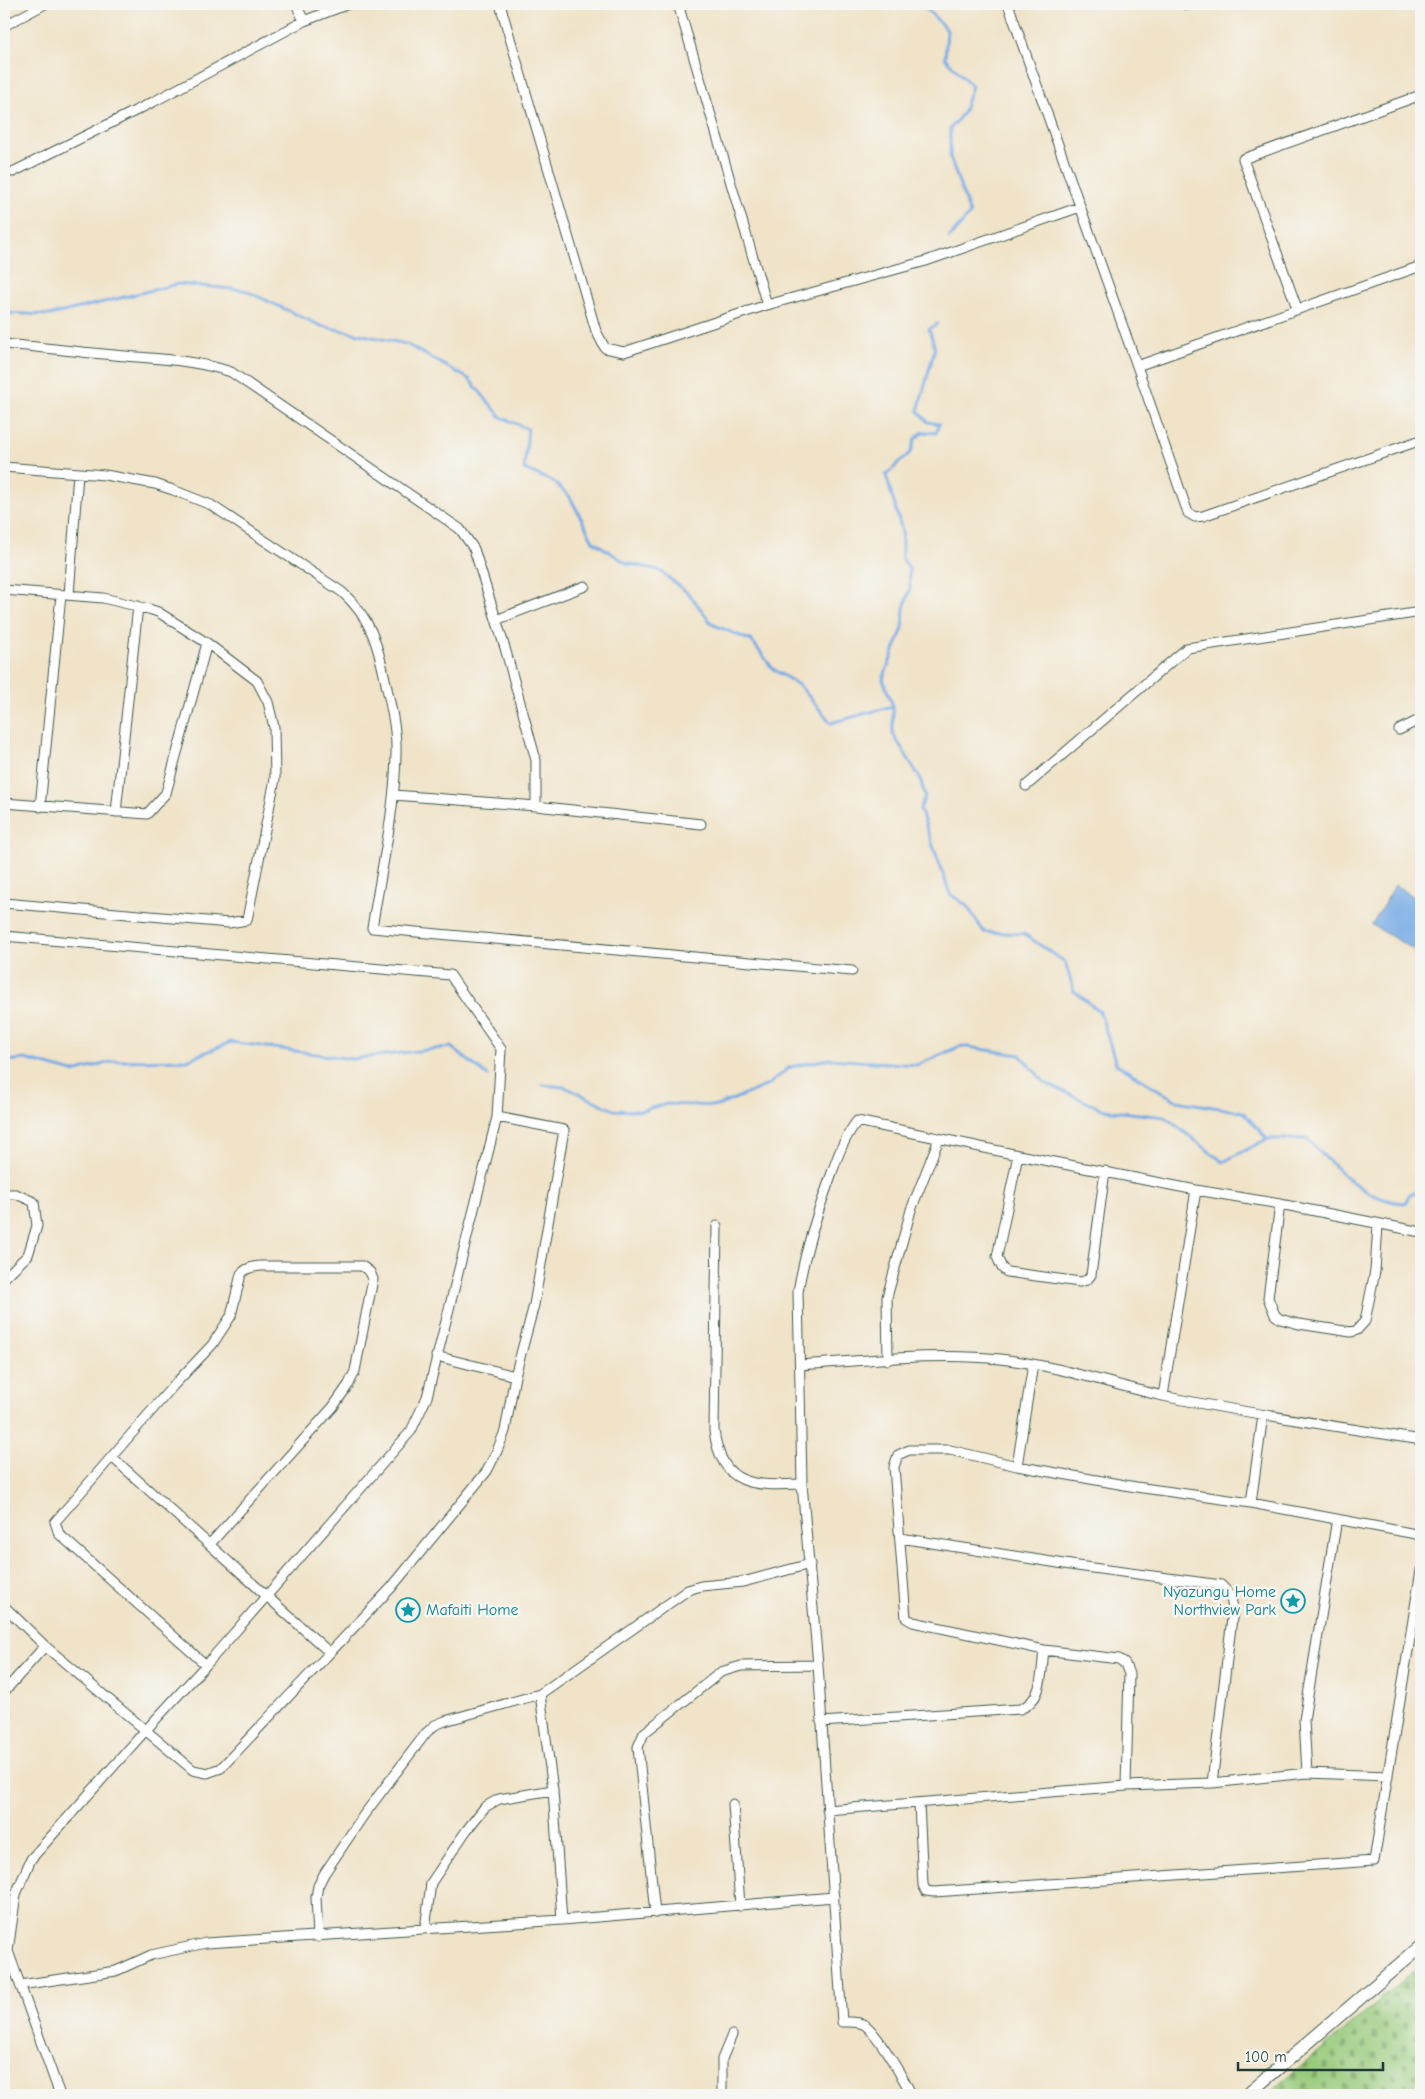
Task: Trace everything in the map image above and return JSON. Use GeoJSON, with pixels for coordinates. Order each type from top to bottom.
{"type":"FeatureCollection","features":[{"type":"Feature","properties":{"kind":"street"},"geometry":{"type":"LineString","coordinates":[[4,26],[45,4]]}},
{"type":"Feature","properties":{"kind":"street"},"geometry":{"type":"LineString","coordinates":[[296,4],[304,21]]}},
{"type":"Feature","properties":{"kind":"street"},"geometry":{"type":"LineString","coordinates":[[13,172],[153,102],[304,21],[348,4]]}},
{"type":"Feature","properties":{"kind":"street"},"geometry":{"type":"LineString","coordinates":[[500,4],[596,331],[605,348],[624,352],[767,305],[926,261],[1080,207]]}},
{"type":"Feature","properties":{"kind":"street"},"geometry":{"type":"LineString","coordinates":[[678,4],[767,305]]}},
{"type":"Feature","properties":{"kind":"street"},"geometry":{"type":"LineString","coordinates":[[1008,4],[1188,513],[1195,517],[1203,516],[1421,440]]}},
{"type":"Feature","properties":{"kind":"street"},"geometry":{"type":"LineString","coordinates":[[1186,4],[1187,6],[1192,4]]}},
{"type":"Feature","properties":{"kind":"street"},"geometry":{"type":"LineString","coordinates":[[1297,308],[1243,159],[1421,95]]}},
{"type":"Feature","properties":{"kind":"street"},"geometry":{"type":"LineString","coordinates":[[1137,366],[1297,308],[1421,266]]}},
{"type":"Feature","properties":{"kind":"street"},"geometry":{"type":"LineString","coordinates":[[4,344],[156,357],[207,364],[230,372],[460,529],[474,549],[536,760],[536,806]]}},
{"type":"Feature","properties":{"kind":"street"},"geometry":{"type":"LineString","coordinates":[[4,467],[105,475],[155,484],[212,504],[342,592],[357,606],[369,625],[379,653],[393,716],[397,752],[394,795],[372,928],[852,971]]}},
{"type":"Feature","properties":{"kind":"street"},"geometry":{"type":"LineString","coordinates":[[40,807],[78,473]]}},
{"type":"Feature","properties":{"kind":"street"},"geometry":{"type":"LineString","coordinates":[[496,620],[585,586]]}},
{"type":"Feature","properties":{"kind":"street"},"geometry":{"type":"LineString","coordinates":[[4,590],[103,598],[138,606],[158,612],[207,643],[257,682],[268,702],[274,727],[275,779],[247,920],[229,923],[4,903]]}},
{"type":"Feature","properties":{"kind":"street"},"geometry":{"type":"LineString","coordinates":[[116,812],[138,606]]}},
{"type":"Feature","properties":{"kind":"street"},"geometry":{"type":"LineString","coordinates":[[1026,786],[1187,648],[1421,612]]}},
{"type":"Feature","properties":{"kind":"street"},"geometry":{"type":"LineString","coordinates":[[4,803],[146,814],[166,793],[207,643]]}},
{"type":"Feature","properties":{"kind":"street"},"geometry":{"type":"LineString","coordinates":[[1400,730],[1421,719]]}},
{"type":"Feature","properties":{"kind":"street"},"geometry":{"type":"LineString","coordinates":[[394,795],[536,806],[701,824]]}},
{"type":"Feature","properties":{"kind":"street"},"geometry":{"type":"LineString","coordinates":[[4,936],[450,976],[501,1049],[497,1118],[427,1397],[411,1431],[206,1665],[32,1859],[16,1894],[6,1950],[60,2095]]}},
{"type":"Feature","properties":{"kind":"street"},"geometry":{"type":"LineString","coordinates":[[4,1606],[45,1646],[193,1770],[207,1773],[221,1768],[391,1588],[487,1470],[497,1451],[504,1431],[515,1376],[534,1305],[564,1130],[497,1118]]}},
{"type":"Feature","properties":{"kind":"street"},"geometry":{"type":"LineString","coordinates":[[912,2095],[898,2069],[869,2028],[860,2023],[842,2022],[818,1665],[802,1484],[798,1292],[815,1220],[844,1139],[856,1121],[1196,1190],[1280,1204],[1421,1232]]}},
{"type":"Feature","properties":{"kind":"street"},"geometry":{"type":"LineString","coordinates":[[888,1360],[887,1296],[911,1210],[939,1139]]}},
{"type":"Feature","properties":{"kind":"street"},"geometry":{"type":"LineString","coordinates":[[1018,1155],[997,1257],[999,1264],[1007,1272],[1080,1282],[1087,1280],[1091,1275],[1105,1171]]}},
{"type":"Feature","properties":{"kind":"street"},"geometry":{"type":"LineString","coordinates":[[1163,1396],[1196,1190]]}},
{"type":"Feature","properties":{"kind":"street"},"geometry":{"type":"LineString","coordinates":[[4,1194],[16,1194],[34,1202],[37,1226],[28,1255],[4,1278]]}},
{"type":"Feature","properties":{"kind":"street"},"geometry":{"type":"LineString","coordinates":[[1280,1204],[1268,1298],[1274,1315],[1280,1319],[1299,1324],[1351,1332],[1361,1327],[1365,1321],[1375,1271],[1378,1224]]}},
{"type":"Feature","properties":{"kind":"street"},"geometry":{"type":"LineString","coordinates":[[717,1226],[714,1431],[720,1458],[726,1468],[734,1475],[755,1484],[766,1486],[802,1484]]}},
{"type":"Feature","properties":{"kind":"street"},"geometry":{"type":"LineString","coordinates":[[206,1665],[57,1531],[55,1522],[113,1458],[173,1386],[212,1345],[230,1316],[241,1274],[247,1268],[260,1266],[359,1265],[370,1272],[373,1280],[355,1371],[349,1384],[333,1407],[210,1544]]}},
{"type":"Feature","properties":{"kind":"street"},"geometry":{"type":"LineString","coordinates":[[436,1356],[515,1376]]}},
{"type":"Feature","properties":{"kind":"street"},"geometry":{"type":"LineString","coordinates":[[800,1365],[965,1356],[1033,1364],[1163,1396],[1263,1415],[1421,1440]]}},
{"type":"Feature","properties":{"kind":"street"},"geometry":{"type":"LineString","coordinates":[[1017,1466],[1033,1364]]}},
{"type":"Feature","properties":{"kind":"street"},"geometry":{"type":"LineString","coordinates":[[1251,1502],[1263,1415]]}},
{"type":"Feature","properties":{"kind":"street"},"geometry":{"type":"LineString","coordinates":[[1126,1786],[1129,1674],[1125,1664],[1119,1660],[1044,1650],[908,1621],[904,1614],[894,1467],[895,1459],[901,1452],[909,1450],[950,1450],[1017,1466],[1136,1487],[1251,1502],[1421,1535]]}},
{"type":"Feature","properties":{"kind":"street"},"geometry":{"type":"LineString","coordinates":[[113,1458],[329,1652]]}},
{"type":"Feature","properties":{"kind":"street"},"geometry":{"type":"LineString","coordinates":[[1307,1773],[1304,1720],[1337,1519]]}},
{"type":"Feature","properties":{"kind":"street"},"geometry":{"type":"LineString","coordinates":[[900,1538],[1077,1566],[1222,1585],[1229,1592],[1233,1610],[1212,1783]]}},
{"type":"Feature","properties":{"kind":"street"},"geometry":{"type":"LineString","coordinates":[[318,1937],[316,1897],[318,1886],[324,1874],[363,1816],[435,1725],[540,1694],[688,1590],[701,1586],[743,1582],[810,1564]]}},
{"type":"Feature","properties":{"kind":"street"},"geometry":{"type":"LineString","coordinates":[[919,1803],[923,1885],[926,1891],[934,1892],[1374,1861],[1421,1570]]}},
{"type":"Feature","properties":{"kind":"street"},"geometry":{"type":"LineString","coordinates":[[4,1692],[45,1646]]}},
{"type":"Feature","properties":{"kind":"street"},"geometry":{"type":"LineString","coordinates":[[821,1722],[1020,1709],[1029,1706],[1038,1694],[1044,1650]]}},
{"type":"Feature","properties":{"kind":"street"},"geometry":{"type":"LineString","coordinates":[[654,1912],[638,1747],[644,1733],[721,1672],[741,1666],[818,1665]]}},
{"type":"Feature","properties":{"kind":"street"},"geometry":{"type":"LineString","coordinates":[[540,1694],[553,1790],[562,1920]]}},
{"type":"Feature","properties":{"kind":"street"},"geometry":{"type":"LineString","coordinates":[[827,1810],[1126,1786],[1212,1783],[1307,1773],[1388,1776]]}},
{"type":"Feature","properties":{"kind":"street"},"geometry":{"type":"LineString","coordinates":[[425,1929],[431,1883],[436,1873],[485,1807],[499,1799],[553,1790]]}},
{"type":"Feature","properties":{"kind":"street"},"geometry":{"type":"LineString","coordinates":[[733,1804],[740,1906]]}},
{"type":"Feature","properties":{"kind":"street"},"geometry":{"type":"LineString","coordinates":[[20,1984],[116,1972],[151,1955],[206,1943],[562,1920],[834,1897]]}},
{"type":"Feature","properties":{"kind":"street"},"geometry":{"type":"LineString","coordinates":[[1247,2095],[1421,1946]]}},
{"type":"Feature","properties":{"kind":"street"},"geometry":{"type":"LineString","coordinates":[[722,2095],[722,2059],[732,2035]]}},
{"type":"Feature","properties":{"kind":"green space"},"geometry":{"type":"Polygon","coordinates":[[[1421,1965],[1421,2095],[1267,2095],[1421,1965]]]}},
{"type":"Feature","properties":{"kind":"water"},"geometry":{"type":"Polygon","coordinates":[[[1395,885],[1421,901],[1421,954],[1372,925],[1395,885]]]}},
{"type":"Feature","properties":{"kind":"waterway"},"geometry":{"type":"LineString","coordinates":[[922,4],[947,30],[945,58],[972,86],[963,113],[950,129],[950,157],[970,214],[949,238]]}},
{"type":"Feature","properties":{"kind":"waterway"},"geometry":{"type":"LineString","coordinates":[[4,313],[50,315],[178,284],[244,290],[321,326],[406,344],[469,379],[501,417],[528,429],[524,469],[554,482],[570,497],[593,541],[626,563],[659,570],[690,595],[712,624],[752,641],[773,669],[800,686],[831,723],[893,706]]}},
{"type":"Feature","properties":{"kind":"waterway"},"geometry":{"type":"LineString","coordinates":[[937,324],[929,329],[935,348],[918,411],[928,422],[939,424],[936,433],[923,432],[915,439],[911,452],[886,475],[902,531],[902,558],[909,568],[910,589],[904,608],[903,628],[883,679],[893,706],[893,734],[920,778],[925,796],[920,809],[950,894],[967,906],[984,932],[1024,934],[1065,962],[1074,991],[1100,1012],[1116,1064],[1177,1101],[1243,1112],[1267,1139],[1307,1139],[1339,1171],[1376,1196],[1390,1201],[1405,1203],[1410,1194],[1421,1191]]}},
{"type":"Feature","properties":{"kind":"waterway"},"geometry":{"type":"LineString","coordinates":[[4,1061],[25,1059],[73,1072],[115,1061],[187,1060],[231,1042],[352,1059],[451,1047],[488,1076]]}},
{"type":"Feature","properties":{"kind":"waterway"},"geometry":{"type":"LineString","coordinates":[[543,1085],[565,1087],[614,1110],[639,1111],[667,1104],[717,1106],[768,1085],[790,1067],[829,1059],[917,1065],[961,1046],[1020,1055],[1045,1083],[1104,1110],[1165,1117],[1223,1162],[1267,1139]]}},
{"type":"Feature","properties":{"kind":"place","name":"Nyazungu Home Northview Park"},"geometry":{"type":"Point","coordinates":[1293,1601]}},
{"type":"Feature","properties":{"kind":"place","name":"Mafaiti Home"},"geometry":{"type":"Point","coordinates":[408,1610]}}]}
